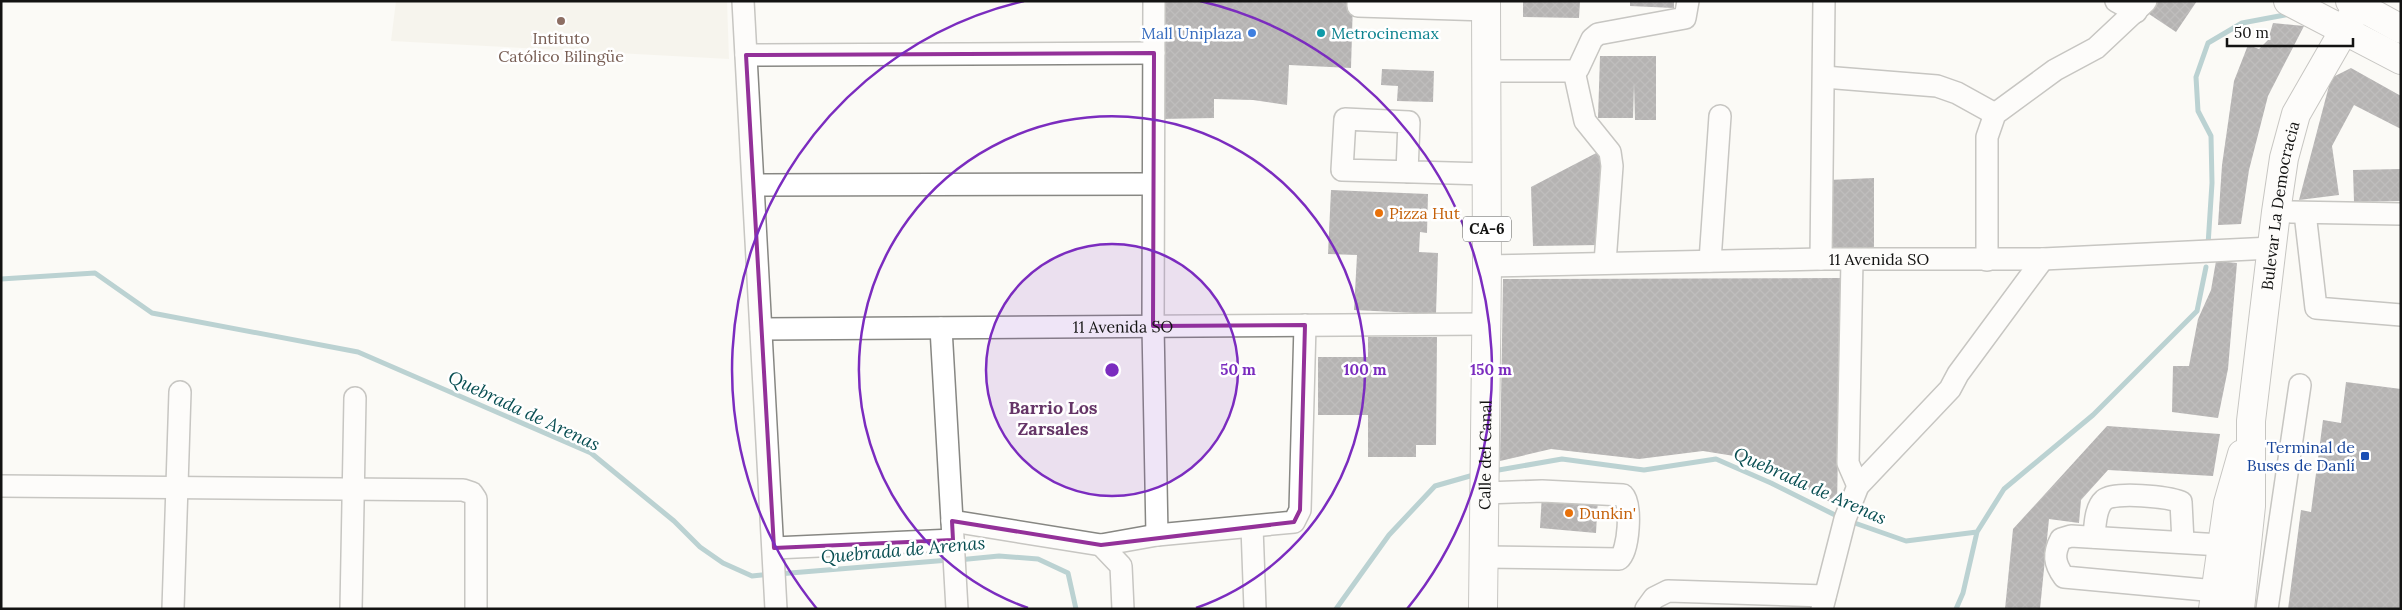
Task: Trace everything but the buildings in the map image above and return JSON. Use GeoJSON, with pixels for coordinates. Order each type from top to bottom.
{"type":"FeatureCollection","features":[{"type":"Feature","properties":{"kind":"main road"},"geometry":{"type":"LineString","coordinates":[[2288,1],[2401,60]]}},
{"type":"Feature","properties":{"kind":"main road"},"geometry":{"type":"LineString","coordinates":[[2354,3],[2401,29]]}},
{"type":"Feature","properties":{"kind":"main road","name":"Bulevar La Democracia"},"geometry":{"type":"LineString","coordinates":[[2240,609],[2251,506],[2251,421],[2284,158],[2296,114],[2344,30],[2354,3]]}},
{"type":"Feature","properties":{"kind":"main road","name":"Calle del Canal"},"geometry":{"type":"LineString","coordinates":[[1484,609],[1487,266],[1486,6]]}},
{"type":"Feature","properties":{"kind":"main road","name":"Bulevar La Democracia"},"geometry":{"type":"LineString","coordinates":[[2215,600],[2228,503],[2251,421]]}},
{"type":"Feature","properties":{"kind":"street"},"geometry":{"type":"LineString","coordinates":[[743,1],[776,609]]}},
{"type":"Feature","properties":{"kind":"street"},"geometry":{"type":"LineString","coordinates":[[1154,1],[1153,326],[1157,535]]}},
{"type":"Feature","properties":{"kind":"street"},"geometry":{"type":"LineString","coordinates":[[1358,1],[1358,6],[1486,6]]}},
{"type":"Feature","properties":{"kind":"street"},"geometry":{"type":"LineString","coordinates":[[1486,71],[1574,71],[1578,69],[1592,39],[1598,34],[1685,18],[1688,1]]}},
{"type":"Feature","properties":{"kind":"street"},"geometry":{"type":"LineString","coordinates":[[1821,259],[1824,1]]}},
{"type":"Feature","properties":{"kind":"street"},"geometry":{"type":"LineString","coordinates":[[2116,1],[2141,7]]}},
{"type":"Feature","properties":{"kind":"street"},"geometry":{"type":"LineString","coordinates":[[1987,260],[1987,136],[1995,114],[2055,70],[2096,48],[2141,7]]}},
{"type":"Feature","properties":{"kind":"street"},"geometry":{"type":"LineString","coordinates":[[746,55],[1154,53]]}},
{"type":"Feature","properties":{"kind":"street"},"geometry":{"type":"LineString","coordinates":[[1574,71],[1584,121],[1610,152],[1612,166],[1605,263]]}},
{"type":"Feature","properties":{"kind":"street"},"geometry":{"type":"LineString","coordinates":[[1824,77],[1937,86],[1957,93],[1995,114]]}},
{"type":"Feature","properties":{"kind":"street"},"geometry":{"type":"LineString","coordinates":[[1710,262],[1720,116]]}},
{"type":"Feature","properties":{"kind":"street"},"geometry":{"type":"LineString","coordinates":[[1407,172],[1487,174]]}},
{"type":"Feature","properties":{"kind":"street"},"geometry":{"type":"LineString","coordinates":[[754,186],[1153,184]]}},
{"type":"Feature","properties":{"kind":"street"},"geometry":{"type":"LineString","coordinates":[[2276,212],[2401,214]]}},
{"type":"Feature","properties":{"kind":"street"},"geometry":{"type":"LineString","coordinates":[[2305,213],[2316,308],[2401,315]]}},
{"type":"Feature","properties":{"kind":"street","name":"11 Avenida SO"},"geometry":{"type":"LineString","coordinates":[[1487,266],[1821,259],[2043,259],[2272,248]]}},
{"type":"Feature","properties":{"kind":"street"},"geometry":{"type":"LineString","coordinates":[[1646,609],[1654,598],[1668,591],[1824,602],[1845,520],[1858,486],[1950,389],[1958,374],[2043,259]]}},
{"type":"Feature","properties":{"kind":"street"},"geometry":{"type":"LineString","coordinates":[[1852,260],[1848,463],[1858,486]]}},
{"type":"Feature","properties":{"kind":"street","name":"11 Avenida SO"},"geometry":{"type":"LineString","coordinates":[[761,329],[1485,324]]}},
{"type":"Feature","properties":{"kind":"street"},"geometry":{"type":"LineString","coordinates":[[774,554],[953,538],[1101,545],[1157,535],[1294,522],[1300,510],[1305,325]]}},
{"type":"Feature","properties":{"kind":"street"},"geometry":{"type":"LineString","coordinates":[[941,328],[957,609]]}},
{"type":"Feature","properties":{"kind":"street"},"geometry":{"type":"LineString","coordinates":[[2267,609],[2300,385]]}},
{"type":"Feature","properties":{"kind":"street"},"geometry":{"type":"LineString","coordinates":[[173,609],[180,392]]}},
{"type":"Feature","properties":{"kind":"street"},"geometry":{"type":"LineString","coordinates":[[351,609],[355,398]]}},
{"type":"Feature","properties":{"kind":"street"},"geometry":{"type":"LineString","coordinates":[[1,486],[463,490],[472,493],[476,499],[476,609]]}},
{"type":"Feature","properties":{"kind":"street"},"geometry":{"type":"LineString","coordinates":[[1484,558],[1619,559],[1624,556],[1627,538],[1627,502],[1623,495],[1485,489]]}},
{"type":"Feature","properties":{"kind":"street"},"geometry":{"type":"LineString","coordinates":[[2094,537],[2097,512],[2103,501],[2112,496],[2171,498],[2181,502],[2184,542]]}},
{"type":"Feature","properties":{"kind":"street"},"geometry":{"type":"LineString","coordinates":[[1252,527],[1255,609]]}},
{"type":"Feature","properties":{"kind":"street"},"geometry":{"type":"LineString","coordinates":[[2215,600],[2064,577],[2056,565],[2054,552],[2061,539],[2071,536],[2221,545]]}},
{"type":"Feature","properties":{"kind":"street"},"geometry":{"type":"LineString","coordinates":[[1101,545],[1121,566],[1122,609]]}},
{"type":"Feature","properties":{"kind":"highlighted area"},"geometry":{"type":"Polygon","coordinates":[[[1154,53],[1153,326],[1305,325],[1300,510],[1294,522],[1101,545],[952,521],[953,540],[774,548],[746,55],[1154,53]]]}},
{"type":"Feature","properties":{"kind":"shaded area","name":"Intituto Católico Bilingüe"},"geometry":{"type":"Polygon","coordinates":[[[396,1],[727,1],[729,59],[391,41],[396,1]]]}},
{"type":"Feature","properties":{"kind":"waterway","name":"Quebrada de Arenas"},"geometry":{"type":"LineString","coordinates":[[2208,245],[2212,183],[2211,136],[2198,111],[2196,77],[2208,43],[2242,23],[2290,14]]}},
{"type":"Feature","properties":{"kind":"waterway","name":"Quebrada de Arenas"},"geometry":{"type":"LineString","coordinates":[[1956,609],[1963,593],[1977,532],[2004,489],[2093,415],[2197,311],[2206,267]]}},
{"type":"Feature","properties":{"kind":"waterway","name":"Quebrada de Arenas"},"geometry":{"type":"LineString","coordinates":[[1,279],[95,273],[152,313],[358,352],[591,453],[674,521],[700,547],[723,563],[752,576],[770,574]]}},
{"type":"Feature","properties":{"kind":"waterway","name":"Quebrada de Arenas"},"geometry":{"type":"LineString","coordinates":[[1493,471],[1562,459],[1644,470],[1716,459],[1771,483],[1841,518]]}},
{"type":"Feature","properties":{"kind":"waterway","name":"Quebrada de Arenas"},"geometry":{"type":"LineString","coordinates":[[1336,609],[1389,535],[1435,486],[1477,474]]}},
{"type":"Feature","properties":{"kind":"waterway","name":"Quebrada de Arenas"},"geometry":{"type":"LineString","coordinates":[[1849,521],[1906,541],[1977,532]]}},
{"type":"Feature","properties":{"kind":"waterway","name":"Quebrada de Arenas"},"geometry":{"type":"LineString","coordinates":[[958,560],[999,556],[1038,559],[1068,573],[1076,609]]}},
{"type":"Feature","properties":{"kind":"waterway","name":"Quebrada de Arenas"},"geometry":{"type":"LineString","coordinates":[[778,574],[949,560]]}},
{"type":"Feature","properties":{"kind":"place","name":"Intituto Católico Bilingüe"},"geometry":{"type":"Point","coordinates":[561,21]}},
{"type":"Feature","properties":{"kind":"place","name":"Mall Uniplaza"},"geometry":{"type":"Point","coordinates":[1252,33]}},
{"type":"Feature","properties":{"kind":"place","name":"Metrocinemax"},"geometry":{"type":"Point","coordinates":[1321,33]}},
{"type":"Feature","properties":{"kind":"place","name":"Pizza Hut"},"geometry":{"type":"Point","coordinates":[1379,213]}},
{"type":"Feature","properties":{"kind":"place","name":"Terminal de Buses de Danlí"},"geometry":{"type":"Point","coordinates":[2365,456]}},
{"type":"Feature","properties":{"kind":"place","name":"Dunkin'"},"geometry":{"type":"Point","coordinates":[1569,513]}},
{"type":"Feature","properties":{"kind":"district","name":"Barrio Los Zarsales"},"geometry":{"type":"Point","coordinates":[1053,418]}}]}
